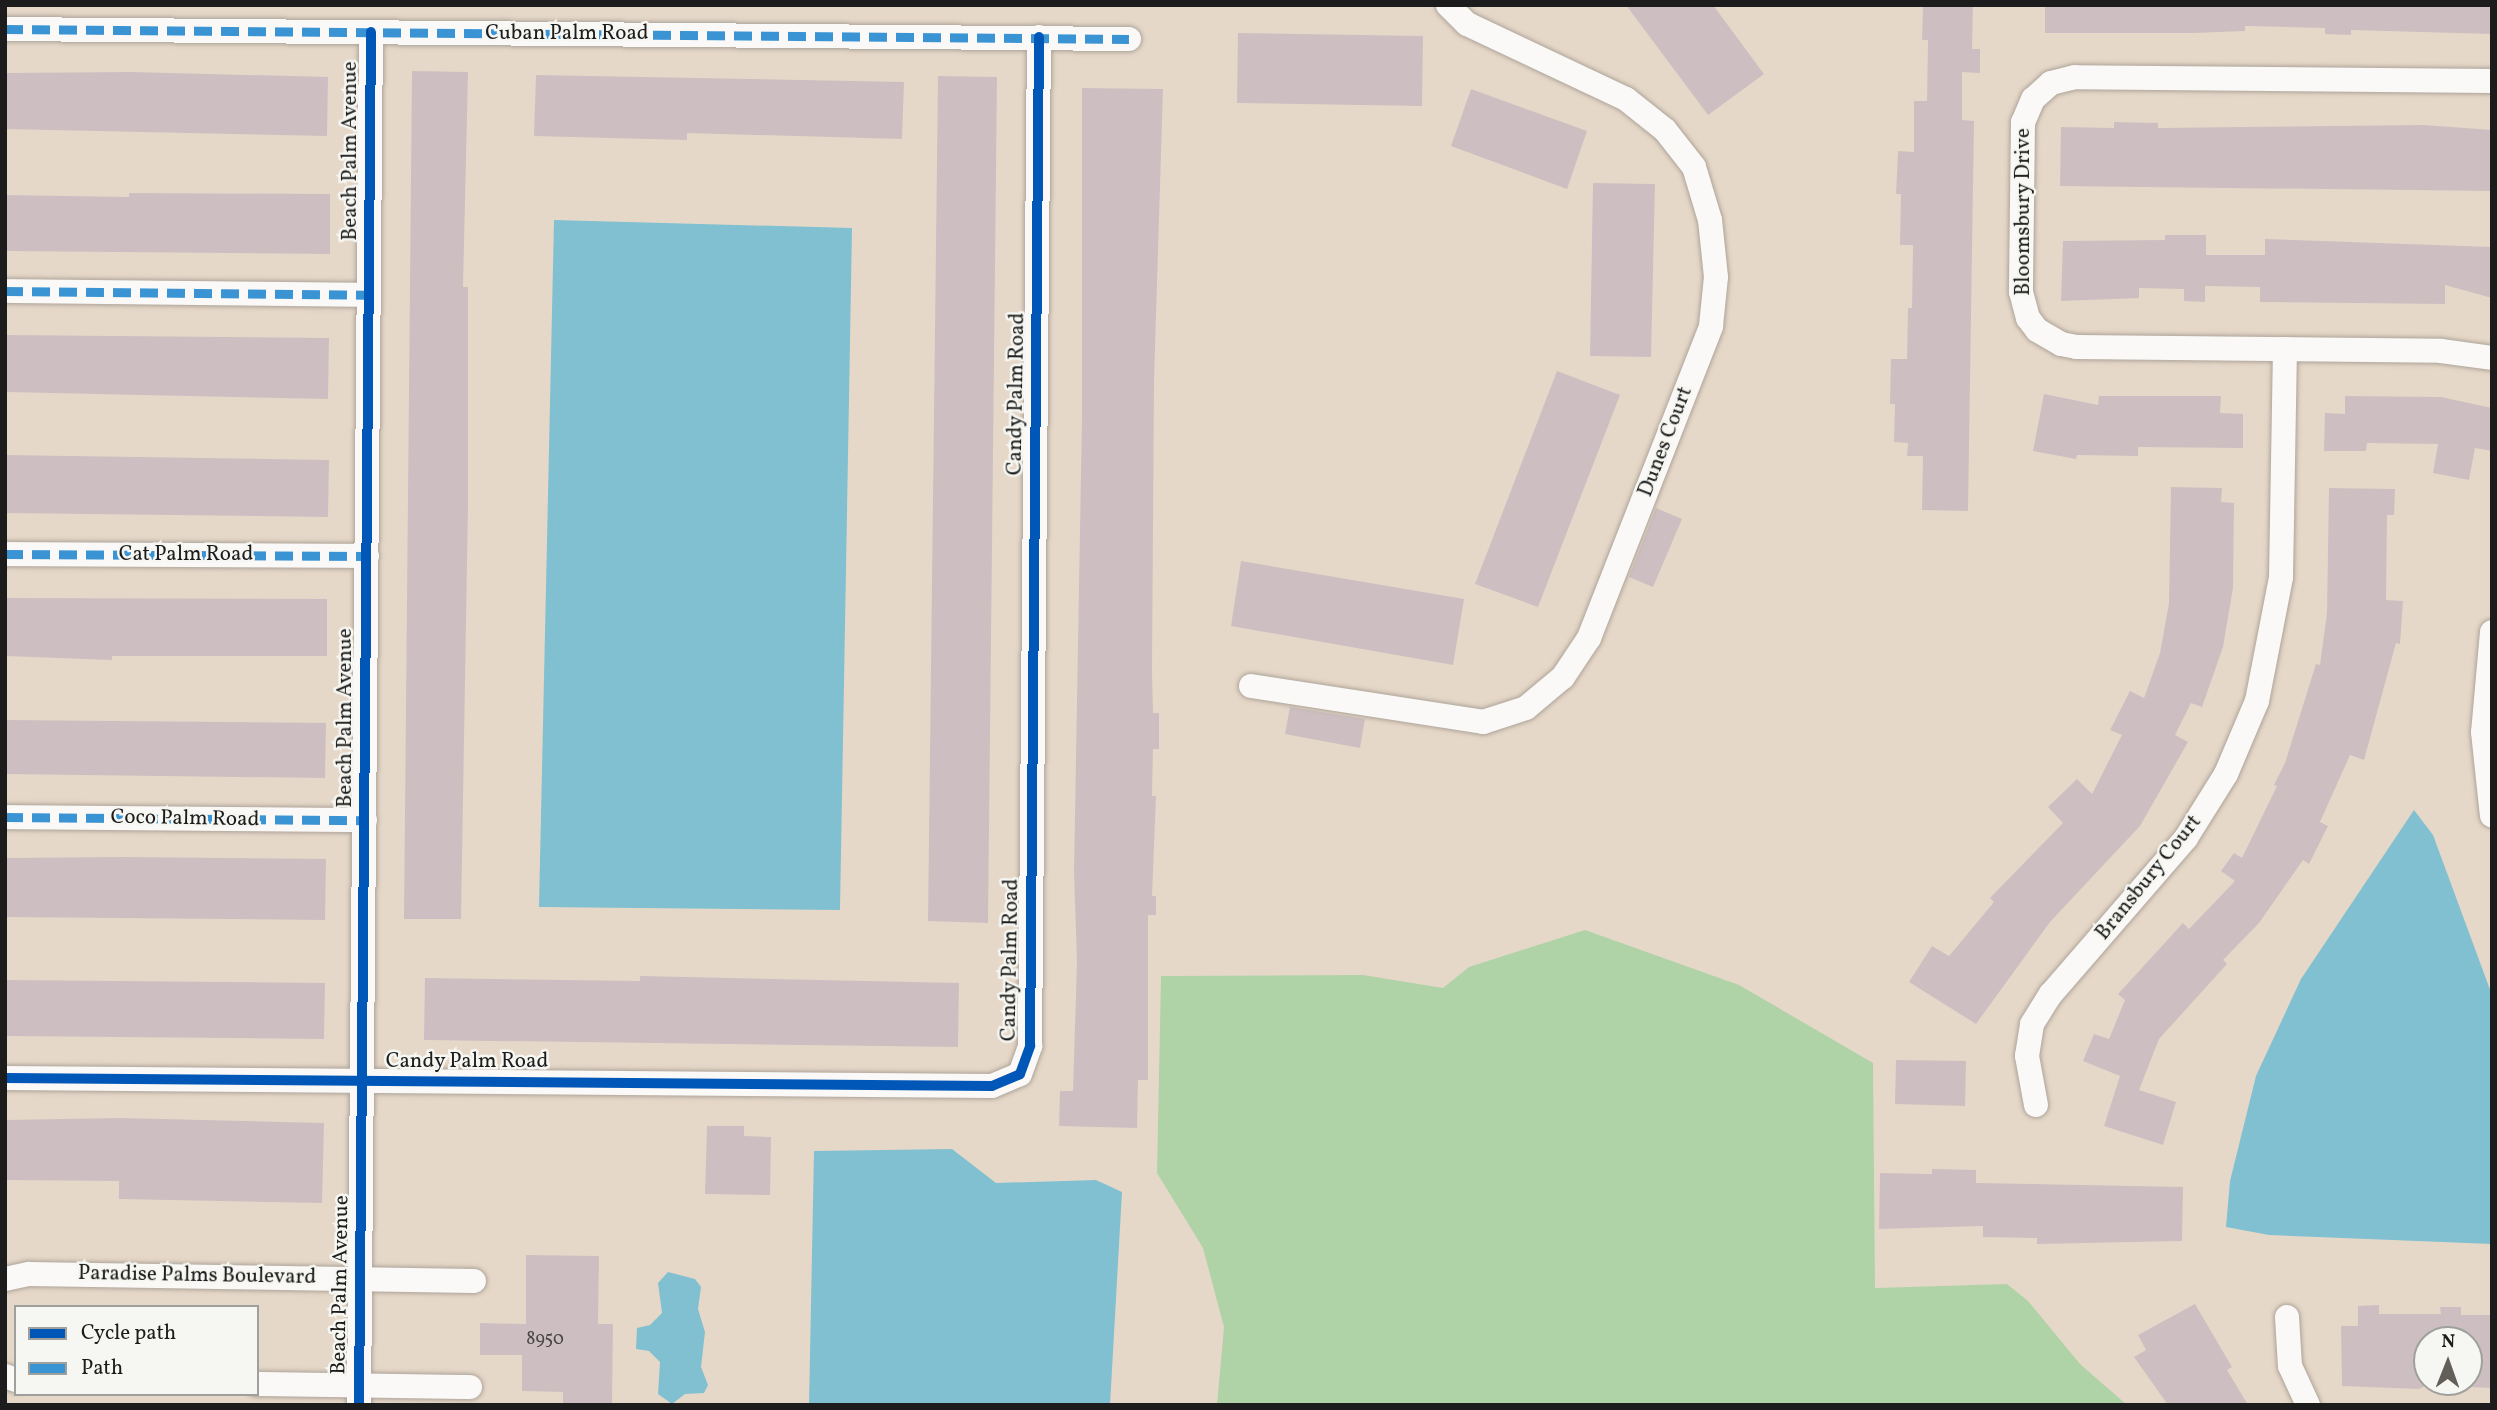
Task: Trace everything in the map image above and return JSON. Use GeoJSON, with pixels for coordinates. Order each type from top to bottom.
{"type":"FeatureCollection","features":[{"type":"Feature","properties":{"kind":"street","name":"Dunes Court"},"geometry":{"type":"LineString","coordinates":[[1251,686],[1483,722],[1526,708],[1563,677],[1590,638],[1711,326],[1716,277],[1710,220],[1694,167],[1665,130],[1626,99],[1467,24],[1448,5]]}},
{"type":"Feature","properties":{"kind":"street","name":"Cuban Palm Road"},"geometry":{"type":"LineString","coordinates":[[5,29],[1129,39]]}},
{"type":"Feature","properties":{"kind":"street","name":"Beach Palm Avenue"},"geometry":{"type":"LineString","coordinates":[[359,1395],[371,32]]}},
{"type":"Feature","properties":{"kind":"street","name":"Candy Palm Road"},"geometry":{"type":"LineString","coordinates":[[5,1078],[992,1086],[1012,1080],[1026,1066],[1030,1046],[1039,37]]}},
{"type":"Feature","properties":{"kind":"street","name":"Bloomsbury Drive"},"geometry":{"type":"LineString","coordinates":[[2492,81],[2075,77],[2051,83],[2033,99],[2022,135],[2021,292],[2028,318],[2037,330],[2061,344],[2077,347],[2441,351],[2492,358]]}},
{"type":"Feature","properties":{"kind":"street"},"geometry":{"type":"LineString","coordinates":[[5,291],[369,295]]}},
{"type":"Feature","properties":{"kind":"street","name":"Bransbury Court"},"geometry":{"type":"LineString","coordinates":[[2036,1105],[2027,1056],[2032,1024],[2051,994],[2186,838],[2226,774],[2257,701],[2281,577],[2285,349]]}},
{"type":"Feature","properties":{"kind":"street","name":"Cat Palm Road"},"geometry":{"type":"LineString","coordinates":[[5,554],[367,556]]}},
{"type":"Feature","properties":{"kind":"street"},"geometry":{"type":"LineString","coordinates":[[2492,632],[2483,732],[2492,816]]}},
{"type":"Feature","properties":{"kind":"street","name":"Coco Palm Road"},"geometry":{"type":"LineString","coordinates":[[5,817],[365,820]]}},
{"type":"Feature","properties":{"kind":"street","name":"Paradise Palms Boulevard"},"geometry":{"type":"LineString","coordinates":[[5,1279],[29,1274],[474,1281]]}},
{"type":"Feature","properties":{"kind":"street"},"geometry":{"type":"LineString","coordinates":[[2287,1317],[2290,1366],[2308,1405]]}},
{"type":"Feature","properties":{"kind":"street"},"geometry":{"type":"LineString","coordinates":[[259,1384],[359,1395],[470,1387]]}},
{"type":"Feature","properties":{"kind":"green space"},"geometry":{"type":"Polygon","coordinates":[[[1585,930],[1739,985],[1873,1063],[1875,1288],[2007,1284],[2028,1301],[2080,1364],[2127,1405],[1217,1405],[1224,1327],[1203,1248],[1157,1173],[1161,976],[1363,975],[1443,988],[1469,967],[1585,930]]]}},
{"type":"Feature","properties":{"kind":"water"},"geometry":{"type":"Polygon","coordinates":[[[554,220],[852,228],[840,910],[539,907],[554,220]]]}},
{"type":"Feature","properties":{"kind":"water"},"geometry":{"type":"Polygon","coordinates":[[[2414,810],[2433,835],[2492,995],[2492,1244],[2269,1235],[2226,1227],[2230,1181],[2256,1076],[2301,979],[2414,810]]]}},
{"type":"Feature","properties":{"kind":"water"},"geometry":{"type":"Polygon","coordinates":[[[952,1149],[996,1183],[1096,1180],[1122,1192],[1110,1405],[809,1405],[814,1151],[952,1149]]]}},
{"type":"Feature","properties":{"kind":"water"},"geometry":{"type":"Polygon","coordinates":[[[668,1272],[695,1279],[701,1287],[698,1309],[705,1332],[701,1367],[708,1385],[704,1393],[685,1394],[672,1404],[658,1394],[660,1362],[649,1351],[636,1349],[637,1328],[650,1325],[662,1313],[658,1283],[668,1272]]]}},
{"type":"Feature","properties":{"kind":"building"},"geometry":{"type":"Polygon","coordinates":[[[1626,5],[1713,5],[1764,74],[1708,115],[1626,5]]]}},
{"type":"Feature","properties":{"kind":"building"},"geometry":{"type":"Polygon","coordinates":[[[1923,5],[1973,5],[1972,49],[1980,49],[1980,73],[1962,72],[1962,120],[1974,121],[1968,511],[1922,510],[1923,456],[1907,456],[1908,443],[1894,442],[1895,404],[1890,404],[1891,359],[1907,359],[1908,308],[1912,308],[1913,245],[1900,245],[1901,194],[1896,194],[1898,151],[1914,152],[1914,101],[1927,101],[1928,40],[1922,40],[1923,5]]]}},
{"type":"Feature","properties":{"kind":"building"},"geometry":{"type":"Polygon","coordinates":[[[2045,5],[2492,5],[2492,34],[2351,30],[2351,35],[2325,34],[2325,28],[2245,26],[2245,31],[2193,33],[2045,33],[2045,5]]]}},
{"type":"Feature","properties":{"kind":"building"},"geometry":{"type":"Polygon","coordinates":[[[1238,33],[1423,36],[1422,106],[1237,103],[1238,33]]]}},
{"type":"Feature","properties":{"kind":"building"},"geometry":{"type":"Polygon","coordinates":[[[412,71],[468,72],[463,287],[468,287],[468,503],[461,919],[404,919],[412,71]]]}},
{"type":"Feature","properties":{"kind":"building"},"geometry":{"type":"Polygon","coordinates":[[[131,72],[328,77],[327,136],[5,129],[5,73],[131,72]]]}},
{"type":"Feature","properties":{"kind":"building"},"geometry":{"type":"Polygon","coordinates":[[[536,75],[904,82],[902,139],[687,133],[687,140],[534,136],[536,75]]]}},
{"type":"Feature","properties":{"kind":"building"},"geometry":{"type":"Polygon","coordinates":[[[938,76],[997,77],[988,923],[928,921],[938,76]]]}},
{"type":"Feature","properties":{"kind":"building"},"geometry":{"type":"Polygon","coordinates":[[[1082,88],[1163,89],[1154,381],[1152,671],[1153,713],[1159,713],[1159,749],[1153,749],[1152,796],[1156,796],[1152,896],[1156,896],[1156,915],[1148,915],[1148,1080],[1138,1080],[1137,1128],[1059,1126],[1060,1091],[1073,1091],[1077,962],[1074,872],[1082,416],[1082,88]]]}},
{"type":"Feature","properties":{"kind":"building"},"geometry":{"type":"Polygon","coordinates":[[[1471,89],[1587,131],[1567,189],[1451,146],[1471,89]]]}},
{"type":"Feature","properties":{"kind":"building"},"geometry":{"type":"Polygon","coordinates":[[[2114,122],[2158,123],[2158,128],[2424,125],[2492,130],[2492,191],[2060,186],[2061,127],[2114,128],[2114,122]]]}},
{"type":"Feature","properties":{"kind":"building"},"geometry":{"type":"Polygon","coordinates":[[[1593,183],[1655,184],[1651,357],[1590,356],[1593,183]]]}},
{"type":"Feature","properties":{"kind":"building"},"geometry":{"type":"Polygon","coordinates":[[[129,193],[330,194],[330,254],[5,251],[5,195],[129,197],[129,193]]]}},
{"type":"Feature","properties":{"kind":"building"},"geometry":{"type":"Polygon","coordinates":[[[2165,235],[2206,235],[2206,255],[2265,255],[2265,239],[2492,247],[2492,298],[2445,285],[2445,304],[2260,302],[2260,287],[2205,286],[2205,302],[2184,301],[2184,289],[2139,288],[2139,298],[2061,301],[2063,241],[2165,240],[2165,235]]]}},
{"type":"Feature","properties":{"kind":"building"},"geometry":{"type":"Polygon","coordinates":[[[5,335],[329,338],[328,399],[5,392],[5,335]]]}},
{"type":"Feature","properties":{"kind":"building"},"geometry":{"type":"Polygon","coordinates":[[[1557,371],[1620,395],[1538,607],[1475,584],[1557,371]]]}},
{"type":"Feature","properties":{"kind":"building"},"geometry":{"type":"Polygon","coordinates":[[[2044,394],[2098,405],[2099,396],[2221,396],[2220,413],[2243,414],[2243,448],[2138,447],[2138,456],[2077,455],[2076,459],[2033,451],[2044,394]]]}},
{"type":"Feature","properties":{"kind":"building"},"geometry":{"type":"Polygon","coordinates":[[[2345,396],[2441,397],[2492,408],[2492,451],[2475,448],[2469,480],[2433,473],[2438,444],[2367,443],[2366,451],[2324,451],[2325,413],[2345,414],[2345,396]]]}},
{"type":"Feature","properties":{"kind":"building"},"geometry":{"type":"Polygon","coordinates":[[[5,455],[329,460],[328,517],[5,513],[5,455]]]}},
{"type":"Feature","properties":{"kind":"building"},"geometry":{"type":"Polygon","coordinates":[[[2171,487],[2222,488],[2221,502],[2234,503],[2233,588],[2223,647],[2202,707],[2191,703],[2175,735],[2188,742],[2140,826],[2050,922],[1976,1024],[1909,982],[1932,946],[1949,956],[1994,902],[1990,898],[2063,823],[2048,807],[2077,779],[2092,794],[2122,735],[2110,730],[2130,691],[2144,698],[2160,653],[2169,603],[2171,487]]]}},
{"type":"Feature","properties":{"kind":"building"},"geometry":{"type":"Polygon","coordinates":[[[2329,488],[2395,489],[2394,515],[2387,515],[2386,600],[2403,601],[2400,644],[2396,643],[2364,760],[2350,755],[2320,822],[2328,826],[2309,864],[2303,860],[2259,923],[2223,960],[2227,964],[2159,1039],[2139,1090],[2176,1102],[2163,1145],[2104,1126],[2120,1076],[2083,1061],[2094,1034],[2109,1039],[2125,1000],[2118,994],[2183,923],[2189,929],[2235,881],[2221,871],[2234,853],[2242,858],[2277,786],[2274,785],[2285,763],[2316,664],[2320,665],[2327,613],[2329,488]]]}},
{"type":"Feature","properties":{"kind":"building"},"geometry":{"type":"Polygon","coordinates":[[[1656,508],[1682,519],[1653,587],[1629,577],[1656,508]]]}},
{"type":"Feature","properties":{"kind":"building"},"geometry":{"type":"Polygon","coordinates":[[[1241,561],[1464,599],[1453,665],[1231,626],[1241,561]]]}},
{"type":"Feature","properties":{"kind":"building"},"geometry":{"type":"Polygon","coordinates":[[[5,598],[327,599],[327,656],[112,656],[112,660],[5,656],[5,598]]]}},
{"type":"Feature","properties":{"kind":"building"},"geometry":{"type":"Polygon","coordinates":[[[1290,707],[1365,719],[1360,748],[1285,734],[1290,707]]]}},
{"type":"Feature","properties":{"kind":"building"},"geometry":{"type":"Polygon","coordinates":[[[5,720],[326,723],[325,778],[5,774],[5,720]]]}},
{"type":"Feature","properties":{"kind":"building"},"geometry":{"type":"Polygon","coordinates":[[[5,858],[326,859],[325,920],[5,917],[5,858]]]}},
{"type":"Feature","properties":{"kind":"building"},"geometry":{"type":"Polygon","coordinates":[[[640,976],[959,983],[958,1047],[424,1040],[425,978],[640,981],[640,976]]]}},
{"type":"Feature","properties":{"kind":"building"},"geometry":{"type":"Polygon","coordinates":[[[5,980],[325,983],[324,1039],[5,1036],[5,980]]]}},
{"type":"Feature","properties":{"kind":"building"},"geometry":{"type":"Polygon","coordinates":[[[1896,1060],[1966,1061],[1965,1106],[1895,1104],[1896,1060]]]}},
{"type":"Feature","properties":{"kind":"building"},"geometry":{"type":"Polygon","coordinates":[[[121,1118],[324,1123],[322,1203],[119,1199],[119,1181],[5,1180],[5,1120],[121,1118]]]}},
{"type":"Feature","properties":{"kind":"building"},"geometry":{"type":"Polygon","coordinates":[[[707,1126],[744,1126],[744,1136],[771,1137],[770,1195],[705,1194],[707,1126]]]}},
{"type":"Feature","properties":{"kind":"building"},"geometry":{"type":"Polygon","coordinates":[[[1932,1169],[1976,1170],[1976,1183],[2183,1187],[2182,1241],[2037,1244],[2037,1238],[1983,1237],[1983,1226],[1879,1229],[1880,1173],[1932,1174],[1932,1169]]]}},
{"type":"Feature","properties":{"kind":"building"},"geometry":{"type":"Polygon","coordinates":[[[526,1255],[599,1256],[598,1324],[613,1324],[612,1405],[563,1405],[563,1392],[522,1391],[522,1355],[480,1355],[480,1323],[526,1324],[526,1255]]]}},
{"type":"Feature","properties":{"kind":"building"},"geometry":{"type":"Polygon","coordinates":[[[2195,1304],[2232,1367],[2227,1370],[2248,1405],[2168,1405],[2134,1357],[2146,1350],[2138,1335],[2195,1304]]]}},
{"type":"Feature","properties":{"kind":"building"},"geometry":{"type":"Polygon","coordinates":[[[2379,1305],[2379,1314],[2441,1314],[2440,1307],[2461,1307],[2461,1315],[2492,1315],[2492,1388],[2483,1388],[2483,1326],[2413,1326],[2413,1389],[2342,1386],[2341,1326],[2358,1326],[2358,1306],[2379,1305]]]}},
{"type":"Feature","properties":{"kind":"marked path"},"geometry":{"type":"LineString","coordinates":[[5,29],[1129,39]]}},
{"type":"Feature","properties":{"kind":"marked path"},"geometry":{"type":"LineString","coordinates":[[5,291],[369,295]]}},
{"type":"Feature","properties":{"kind":"marked path"},"geometry":{"type":"LineString","coordinates":[[5,554],[367,556]]}},
{"type":"Feature","properties":{"kind":"marked path"},"geometry":{"type":"LineString","coordinates":[[5,817],[365,820]]}},
{"type":"Feature","properties":{"kind":"cycle path"},"geometry":{"type":"LineString","coordinates":[[359,1405],[371,32]]}},
{"type":"Feature","properties":{"kind":"cycle path"},"geometry":{"type":"LineString","coordinates":[[5,1078],[992,1086],[1020,1074],[1030,1046],[1039,37]]}}]}
